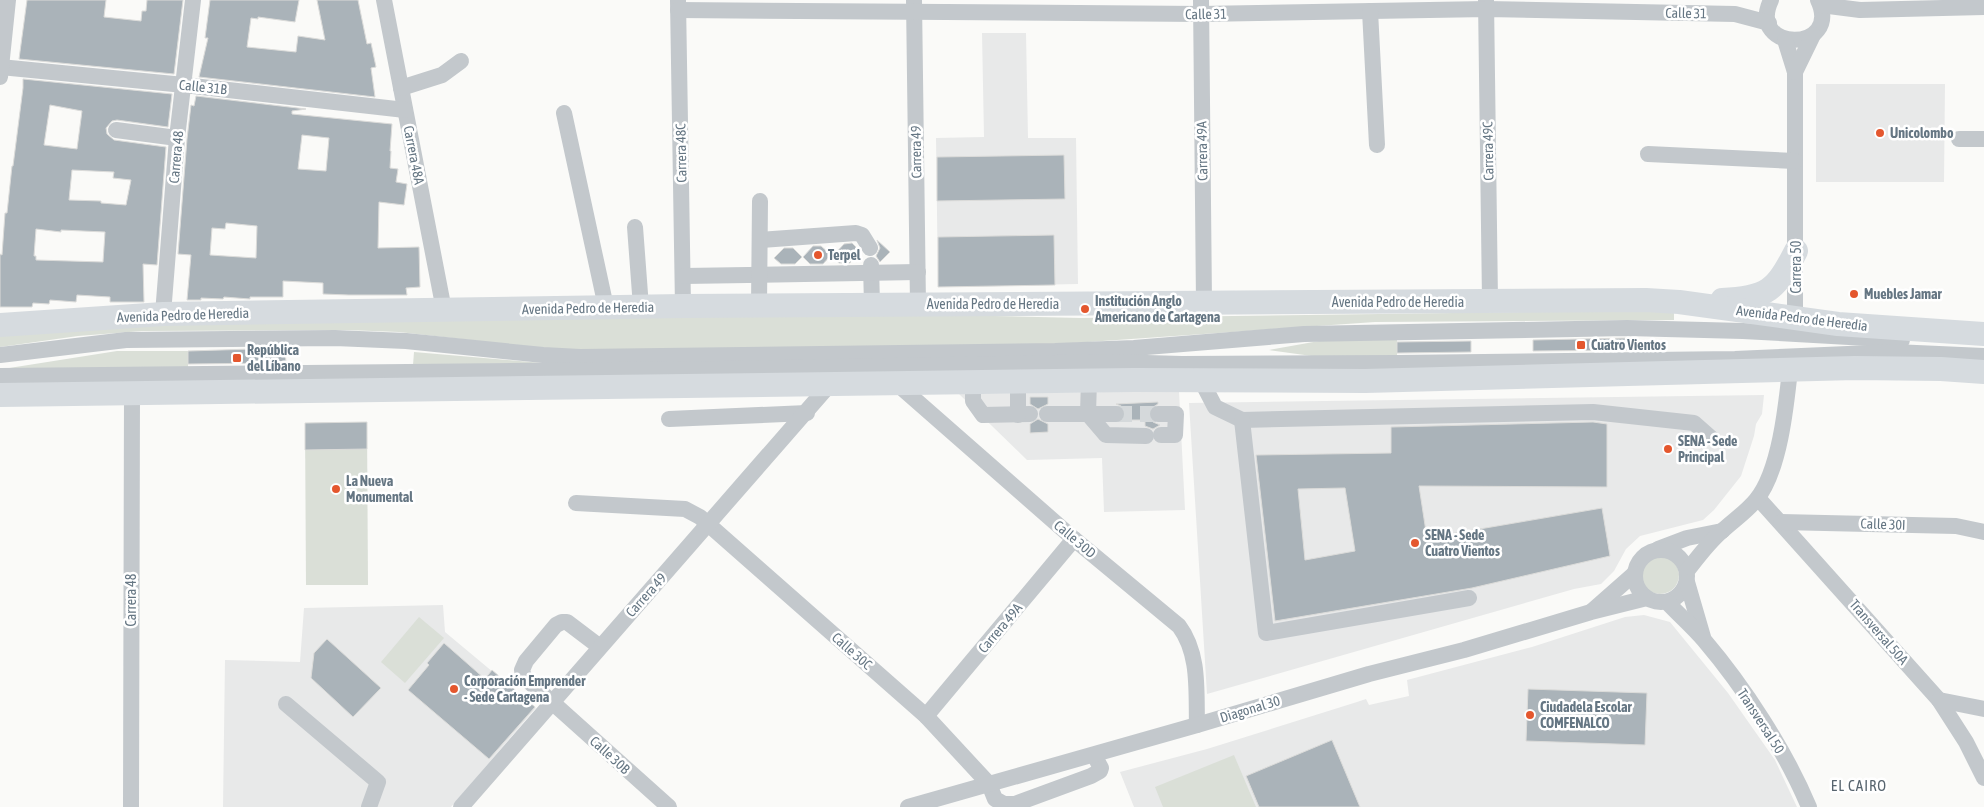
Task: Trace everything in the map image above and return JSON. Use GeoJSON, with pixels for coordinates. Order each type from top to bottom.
{"type":"FeatureCollection","features":[{"type":"Feature","properties":{"kind":"highway"},"geometry":{"type":"LineString","coordinates":[[1679,302],[1744,299],[1759,295],[1776,285],[1796,251]]}},
{"type":"Feature","properties":{"kind":"highway","name":"Avenida Pedro de Heredia"},"geometry":{"type":"LineString","coordinates":[[0,324],[163,314],[606,307],[1490,301],[1679,302],[1795,326],[1854,326],[1984,334]]}},
{"type":"Feature","properties":{"kind":"highway"},"geometry":{"type":"LineString","coordinates":[[0,395],[1089,380],[1365,381],[1791,363],[1984,372]]}},
{"type":"Feature","properties":{"kind":"street"},"geometry":{"type":"LineString","coordinates":[[0,77],[8,0]]}},
{"type":"Feature","properties":{"kind":"street","name":"Carrera 48"},"geometry":{"type":"LineString","coordinates":[[163,314],[177,138],[193,0]]}},
{"type":"Feature","properties":{"kind":"street","name":"Carrera 48A"},"geometry":{"type":"LineString","coordinates":[[384,0],[444,310]]}},
{"type":"Feature","properties":{"kind":"street"},"geometry":{"type":"LineString","coordinates":[[1770,3],[1768,23],[1775,33],[1785,40],[1800,41],[1816,31],[1860,10]]}},
{"type":"Feature","properties":{"kind":"street","name":"Calle 31"},"geometry":{"type":"LineString","coordinates":[[1734,14],[1770,3]]}},
{"type":"Feature","properties":{"kind":"street"},"geometry":{"type":"LineString","coordinates":[[1816,31],[1822,16],[1819,3],[1860,10],[1984,7]]}},
{"type":"Feature","properties":{"kind":"street","name":"Calle 31"},"geometry":{"type":"LineString","coordinates":[[678,5],[1346,6],[1370,11],[1486,5],[1734,14],[1768,23]]}},
{"type":"Feature","properties":{"kind":"street","name":"Carrera 48C"},"geometry":{"type":"LineString","coordinates":[[678,5],[683,306]]}},
{"type":"Feature","properties":{"kind":"street","name":"Carrera 49C"},"geometry":{"type":"LineString","coordinates":[[1486,5],[1490,301]]}},
{"type":"Feature","properties":{"kind":"street","name":"Carrera 49"},"geometry":{"type":"LineString","coordinates":[[914,6],[918,305]]}},
{"type":"Feature","properties":{"kind":"street","name":"Carrera 49A"},"geometry":{"type":"LineString","coordinates":[[1201,7],[1204,303]]}},
{"type":"Feature","properties":{"kind":"street"},"geometry":{"type":"LineString","coordinates":[[1370,11],[1377,145]]}},
{"type":"Feature","properties":{"kind":"street","name":"Carrera 50"},"geometry":{"type":"LineString","coordinates":[[1794,72],[1816,31]]}},
{"type":"Feature","properties":{"kind":"street","name":"Carrera 50"},"geometry":{"type":"LineString","coordinates":[[1687,576],[1700,554],[1722,531],[1748,510],[1758,498],[1772,467],[1780,435],[1795,326],[1796,251],[1794,72],[1785,40]]}},
{"type":"Feature","properties":{"kind":"street"},"geometry":{"type":"LineString","coordinates":[[401,88],[442,75],[461,61]]}},
{"type":"Feature","properties":{"kind":"street","name":"Calle 31B"},"geometry":{"type":"LineString","coordinates":[[0,68],[184,85],[405,110]]}},
{"type":"Feature","properties":{"kind":"street"},"geometry":{"type":"LineString","coordinates":[[564,113],[606,307]]}},
{"type":"Feature","properties":{"kind":"street"},"geometry":{"type":"LineString","coordinates":[[116,130],[177,138]]}},
{"type":"Feature","properties":{"kind":"street"},"geometry":{"type":"LineString","coordinates":[[1959,139],[1984,139]]}},
{"type":"Feature","properties":{"kind":"street"},"geometry":{"type":"LineString","coordinates":[[1648,154],[1795,162]]}},
{"type":"Feature","properties":{"kind":"street"},"geometry":{"type":"LineString","coordinates":[[759,306],[760,201]]}},
{"type":"Feature","properties":{"kind":"street"},"geometry":{"type":"LineString","coordinates":[[635,227],[641,307]]}},
{"type":"Feature","properties":{"kind":"street"},"geometry":{"type":"LineString","coordinates":[[760,240],[856,233],[862,235],[870,248]]}},
{"type":"Feature","properties":{"kind":"street"},"geometry":{"type":"LineString","coordinates":[[684,276],[759,275],[872,269],[918,272]]}},
{"type":"Feature","properties":{"kind":"street"},"geometry":{"type":"LineString","coordinates":[[872,269],[872,305]]}},
{"type":"Feature","properties":{"kind":"street"},"geometry":{"type":"LineString","coordinates":[[0,355],[126,340],[334,338],[406,341],[544,355],[607,357],[1114,349],[1277,336],[1351,333],[1795,326],[1984,346]]}},
{"type":"Feature","properties":{"kind":"street"},"geometry":{"type":"LineString","coordinates":[[0,376],[723,369],[1111,362],[1302,364],[1735,359],[1791,363],[1894,352],[1984,356]]}},
{"type":"Feature","properties":{"kind":"street"},"geometry":{"type":"LineString","coordinates":[[1089,380],[1088,414],[1106,435],[1176,435],[1176,414],[1158,414]]}},
{"type":"Feature","properties":{"kind":"street"},"geometry":{"type":"LineString","coordinates":[[1201,380],[1215,407],[1242,420],[1593,412],[1694,423],[1711,438]]}},
{"type":"Feature","properties":{"kind":"street"},"geometry":{"type":"LineString","coordinates":[[973,382],[973,401],[983,415],[1024,415],[1018,381]]}},
{"type":"Feature","properties":{"kind":"street","name":"Calle 30D"},"geometry":{"type":"LineString","coordinates":[[895,382],[1074,539],[1179,626],[1191,647],[1196,685],[1196,725]]}},
{"type":"Feature","properties":{"kind":"street","name":"Carrera 49"},"geometry":{"type":"LineString","coordinates":[[461,807],[807,413],[831,383]]}},
{"type":"Feature","properties":{"kind":"street","name":"Carrera 48"},"geometry":{"type":"LineString","coordinates":[[131,807],[132,393]]}},
{"type":"Feature","properties":{"kind":"street"},"geometry":{"type":"LineString","coordinates":[[669,420],[807,413]]}},
{"type":"Feature","properties":{"kind":"street"},"geometry":{"type":"LineString","coordinates":[[1048,414],[1116,414]]}},
{"type":"Feature","properties":{"kind":"street"},"geometry":{"type":"LineString","coordinates":[[1242,420],[1266,633],[1469,598]]}},
{"type":"Feature","properties":{"kind":"street","name":"Transversal 50A"},"geometry":{"type":"LineString","coordinates":[[1758,498],[1939,700],[1966,742],[1984,778]]}},
{"type":"Feature","properties":{"kind":"street","name":"Calle 30C"},"geometry":{"type":"LineString","coordinates":[[576,503],[686,509],[700,517],[926,716],[988,784],[994,798],[1004,804],[1014,804],[1091,776],[1100,771],[1101,768],[1094,755]]}},
{"type":"Feature","properties":{"kind":"street","name":"Calle 30I"},"geometry":{"type":"LineString","coordinates":[[1781,522],[1956,526],[1984,532]]}},
{"type":"Feature","properties":{"kind":"street","name":"Carrera 50"},"geometry":{"type":"LineString","coordinates":[[1658,549],[1687,538],[1722,531]]}},
{"type":"Feature","properties":{"kind":"street","name":"Carrera 49A"},"geometry":{"type":"LineString","coordinates":[[926,716],[1074,539]]}},
{"type":"Feature","properties":{"kind":"street"},"geometry":{"type":"LineString","coordinates":[[1658,549],[1674,552],[1684,561],[1687,576],[1680,594],[1667,602],[1647,598],[1638,588],[1634,574],[1639,560],[1644,555],[1658,549]]}},
{"type":"Feature","properties":{"kind":"street","name":"Diagonal 30"},"geometry":{"type":"LineString","coordinates":[[1591,612],[1634,574]]}},
{"type":"Feature","properties":{"kind":"street","name":"Transversal 50"},"geometry":{"type":"LineString","coordinates":[[1687,576],[1704,640]]}},
{"type":"Feature","properties":{"kind":"street","name":"Diagonal 30"},"geometry":{"type":"LineString","coordinates":[[908,807],[1094,755],[1369,674],[1472,648],[1591,612],[1647,598]]}},
{"type":"Feature","properties":{"kind":"street","name":"Transversal 50"},"geometry":{"type":"LineString","coordinates":[[1667,602],[1704,640],[1750,702],[1779,747],[1799,783],[1809,807]]}},
{"type":"Feature","properties":{"kind":"street","name":"Calle 30B"},"geometry":{"type":"LineString","coordinates":[[600,647],[567,622],[562,622],[556,625],[526,661],[522,670],[524,677],[669,807]]}},
{"type":"Feature","properties":{"kind":"street"},"geometry":{"type":"LineString","coordinates":[[1939,700],[1984,708]]}},
{"type":"Feature","properties":{"kind":"street"},"geometry":{"type":"LineString","coordinates":[[286,704],[378,782],[368,807]]}},
{"type":"Feature","properties":{"kind":"shaded area"},"geometry":{"type":"Polygon","coordinates":[[[982,33],[1026,33],[1028,138],[1076,138],[1078,284],[938,287],[936,138],[984,137],[982,33]]]}},
{"type":"Feature","properties":{"kind":"shaded area","name":"Unicolombo"},"geometry":{"type":"Polygon","coordinates":[[[1816,84],[1945,84],[1944,182],[1816,182],[1816,84]]]}},
{"type":"Feature","properties":{"kind":"shaded area"},"geometry":{"type":"Polygon","coordinates":[[[1674,310],[1674,320],[1375,322],[1059,344],[584,353],[399,332],[347,330],[142,331],[78,336],[0,347],[0,331],[192,321],[900,314],[1081,318],[1674,310]]]}},
{"type":"Feature","properties":{"kind":"shaded area"},"geometry":{"type":"Polygon","coordinates":[[[1397,339],[1397,358],[1319,357],[1269,350],[1319,341],[1397,339]]]}},
{"type":"Feature","properties":{"kind":"shaded area"},"geometry":{"type":"Polygon","coordinates":[[[117,351],[188,351],[188,368],[3,369],[117,351]]]}},
{"type":"Feature","properties":{"kind":"shaded area"},"geometry":{"type":"Polygon","coordinates":[[[414,352],[542,363],[413,365],[414,352]]]}},
{"type":"Feature","properties":{"kind":"shaded area"},"geometry":{"type":"Polygon","coordinates":[[[1179,391],[1185,510],[1104,512],[1102,458],[1027,460],[959,394],[1179,391]]]}},
{"type":"Feature","properties":{"kind":"shaded area","name":"SENA - Sede Cuatro Vientos"},"geometry":{"type":"Polygon","coordinates":[[[1764,395],[1762,414],[1756,424],[1741,476],[1714,510],[1703,520],[1640,536],[1626,549],[1614,571],[1601,584],[1574,589],[1207,694],[1189,403],[1764,395]]]}},
{"type":"Feature","properties":{"kind":"shaded area","name":"La Nueva Monumental"},"geometry":{"type":"Polygon","coordinates":[[[367,422],[368,585],[306,585],[305,423],[367,422]]]}},
{"type":"Feature","properties":{"kind":"shaded area"},"geometry":{"type":"Polygon","coordinates":[[[1660,556],[1667,557],[1673,562],[1678,568],[1678,582],[1673,588],[1667,593],[1660,594],[1653,593],[1647,588],[1642,582],[1641,575],[1642,568],[1647,562],[1653,557],[1660,556]]]}},
{"type":"Feature","properties":{"kind":"shaded area"},"geometry":{"type":"Polygon","coordinates":[[[443,605],[445,632],[536,708],[451,807],[223,807],[225,660],[300,662],[304,608],[443,605]]]}},
{"type":"Feature","properties":{"kind":"shaded area","name":"Ciudadela Escolar COMFENALCO"},"geometry":{"type":"Polygon","coordinates":[[[1644,615],[1670,622],[1728,693],[1775,760],[1797,807],[1134,807],[1120,772],[1207,749],[1366,699],[1369,705],[1409,696],[1407,680],[1532,647],[1625,617],[1644,615]]]}},
{"type":"Feature","properties":{"kind":"shaded area"},"geometry":{"type":"Polygon","coordinates":[[[419,617],[444,638],[405,683],[381,662],[419,617]]]}},
{"type":"Feature","properties":{"kind":"shaded area"},"geometry":{"type":"Polygon","coordinates":[[[1234,755],[1256,807],[1163,807],[1155,787],[1234,755]]]}},
{"type":"Feature","properties":{"kind":"building"},"geometry":{"type":"Polygon","coordinates":[[[27,0],[106,0],[104,17],[141,21],[142,11],[146,11],[147,0],[183,0],[174,74],[19,59],[27,0]]]}},
{"type":"Feature","properties":{"kind":"building"},"geometry":{"type":"Polygon","coordinates":[[[210,0],[299,0],[295,22],[258,17],[258,19],[251,18],[247,47],[296,52],[298,36],[325,40],[317,0],[358,0],[367,44],[371,43],[376,67],[371,68],[375,97],[199,77],[208,38],[205,38],[210,0]]]}},
{"type":"Feature","properties":{"kind":"building"},"geometry":{"type":"Polygon","coordinates":[[[23,79],[172,94],[168,127],[117,120],[112,121],[106,128],[107,134],[114,140],[166,147],[157,265],[143,264],[144,302],[110,302],[110,297],[77,295],[76,302],[50,300],[49,304],[33,303],[32,307],[0,307],[0,254],[2,255],[5,213],[7,213],[23,79]],[[50,105],[44,145],[77,149],[82,111],[50,105]],[[72,170],[69,200],[101,201],[101,203],[126,205],[131,180],[113,178],[114,172],[72,170]],[[36,229],[34,256],[36,256],[36,260],[103,262],[105,232],[61,230],[61,232],[36,229]]]}},
{"type":"Feature","properties":{"kind":"building"},"geometry":{"type":"Polygon","coordinates":[[[196,96],[306,109],[292,111],[292,114],[392,124],[390,168],[398,169],[396,182],[407,184],[404,205],[379,202],[378,248],[419,247],[420,287],[406,288],[407,295],[323,294],[323,283],[283,281],[283,297],[250,297],[250,299],[224,297],[223,299],[201,298],[201,300],[187,300],[191,255],[178,254],[187,139],[191,105],[194,106],[196,96]],[[302,135],[298,169],[326,171],[329,138],[302,135]],[[226,223],[225,229],[212,228],[210,255],[256,258],[257,226],[226,223]]]}},
{"type":"Feature","properties":{"kind":"building"},"geometry":{"type":"Polygon","coordinates":[[[1064,155],[1065,199],[937,201],[937,157],[1064,155]]]}},
{"type":"Feature","properties":{"kind":"building"},"geometry":{"type":"Polygon","coordinates":[[[1054,235],[1055,285],[938,287],[938,237],[1054,235]]]}},
{"type":"Feature","properties":{"kind":"building"},"geometry":{"type":"Polygon","coordinates":[[[877,240],[890,252],[880,262],[876,256],[880,248],[877,240]]]}},
{"type":"Feature","properties":{"kind":"building"},"geometry":{"type":"Polygon","coordinates":[[[852,243],[861,252],[850,263],[839,263],[832,257],[844,244],[852,243]]]}},
{"type":"Feature","properties":{"kind":"building"},"geometry":{"type":"Polygon","coordinates":[[[813,246],[821,246],[831,255],[823,264],[810,264],[803,257],[813,246]]]}},
{"type":"Feature","properties":{"kind":"building"},"geometry":{"type":"Polygon","coordinates":[[[784,248],[793,248],[802,257],[795,264],[781,264],[774,258],[784,248]]]}},
{"type":"Feature","properties":{"kind":"building","name":"Cuatro Vientos"},"geometry":{"type":"Polygon","coordinates":[[[1629,338],[1629,350],[1533,351],[1533,340],[1629,338]]]}},
{"type":"Feature","properties":{"kind":"building"},"geometry":{"type":"Polygon","coordinates":[[[1471,341],[1471,352],[1397,353],[1397,342],[1471,341]]]}},
{"type":"Feature","properties":{"kind":"building","name":"República del Líbano"},"geometry":{"type":"Polygon","coordinates":[[[285,348],[286,363],[188,364],[188,351],[285,348]]]}},
{"type":"Feature","properties":{"kind":"building"},"geometry":{"type":"Polygon","coordinates":[[[1030,397],[1048,397],[1048,404],[1038,409],[1030,404],[1030,397]]]}},
{"type":"Feature","properties":{"kind":"building"},"geometry":{"type":"Polygon","coordinates":[[[1158,402],[1158,404],[1150,409],[1148,414],[1153,422],[1160,425],[1153,429],[1145,426],[1145,420],[1123,420],[1126,414],[1125,409],[1116,404],[1158,402]]]}},
{"type":"Feature","properties":{"kind":"building"},"geometry":{"type":"Polygon","coordinates":[[[1038,419],[1048,424],[1048,432],[1030,433],[1030,424],[1038,419]]]}},
{"type":"Feature","properties":{"kind":"building"},"geometry":{"type":"Polygon","coordinates":[[[367,422],[367,449],[305,450],[305,423],[367,422]]]}},
{"type":"Feature","properties":{"kind":"building"},"geometry":{"type":"Polygon","coordinates":[[[1593,422],[1607,424],[1607,487],[1419,486],[1427,538],[1602,508],[1610,556],[1472,588],[1275,621],[1256,455],[1391,453],[1391,427],[1593,422]],[[1345,488],[1298,489],[1305,560],[1355,551],[1345,488]]]}},
{"type":"Feature","properties":{"kind":"building"},"geometry":{"type":"Polygon","coordinates":[[[327,639],[381,688],[353,717],[311,678],[314,653],[327,639]]]}},
{"type":"Feature","properties":{"kind":"building"},"geometry":{"type":"Polygon","coordinates":[[[444,643],[485,679],[492,670],[535,707],[489,759],[408,690],[444,643]]]}},
{"type":"Feature","properties":{"kind":"building"},"geometry":{"type":"Polygon","coordinates":[[[1528,689],[1647,693],[1645,745],[1526,741],[1528,689]]]}},
{"type":"Feature","properties":{"kind":"building"},"geometry":{"type":"Polygon","coordinates":[[[1332,740],[1360,807],[1259,807],[1246,776],[1332,740]]]}},
{"type":"Feature","properties":{"kind":"tunnel"},"geometry":{"type":"LineString","coordinates":[[1116,414],[1158,414]]}},
{"type":"Feature","properties":{"kind":"place","name":"Unicolombo"},"geometry":{"type":"Point","coordinates":[1880,133]}},
{"type":"Feature","properties":{"kind":"place","name":"Terpel"},"geometry":{"type":"Point","coordinates":[818,255]}},
{"type":"Feature","properties":{"kind":"place","name":"Muebles Jamar"},"geometry":{"type":"Point","coordinates":[1854,294]}},
{"type":"Feature","properties":{"kind":"place","name":"Institución Anglo Americano de Cartagena"},"geometry":{"type":"Point","coordinates":[1085,309]}},
{"type":"Feature","properties":{"kind":"place","name":"Cuatro Vientos"},"geometry":{"type":"Point","coordinates":[1581,345]}},
{"type":"Feature","properties":{"kind":"place","name":"República del Líbano"},"geometry":{"type":"Point","coordinates":[237,358]}},
{"type":"Feature","properties":{"kind":"place","name":"SENA - Sede Principal"},"geometry":{"type":"Point","coordinates":[1668,449]}},
{"type":"Feature","properties":{"kind":"place","name":"La Nueva Monumental"},"geometry":{"type":"Point","coordinates":[336,489]}},
{"type":"Feature","properties":{"kind":"place","name":"SENA - Sede Cuatro Vientos"},"geometry":{"type":"Point","coordinates":[1415,543]}},
{"type":"Feature","properties":{"kind":"place","name":"Corporación Emprender - Sede Cartagena"},"geometry":{"type":"Point","coordinates":[454,689]}},
{"type":"Feature","properties":{"kind":"place","name":"Ciudadela Escolar COMFENALCO"},"geometry":{"type":"Point","coordinates":[1530,715]}},
{"type":"Feature","properties":{"kind":"district","name":"EL CAIRO"},"geometry":{"type":"Point","coordinates":[1859,785]}}]}
